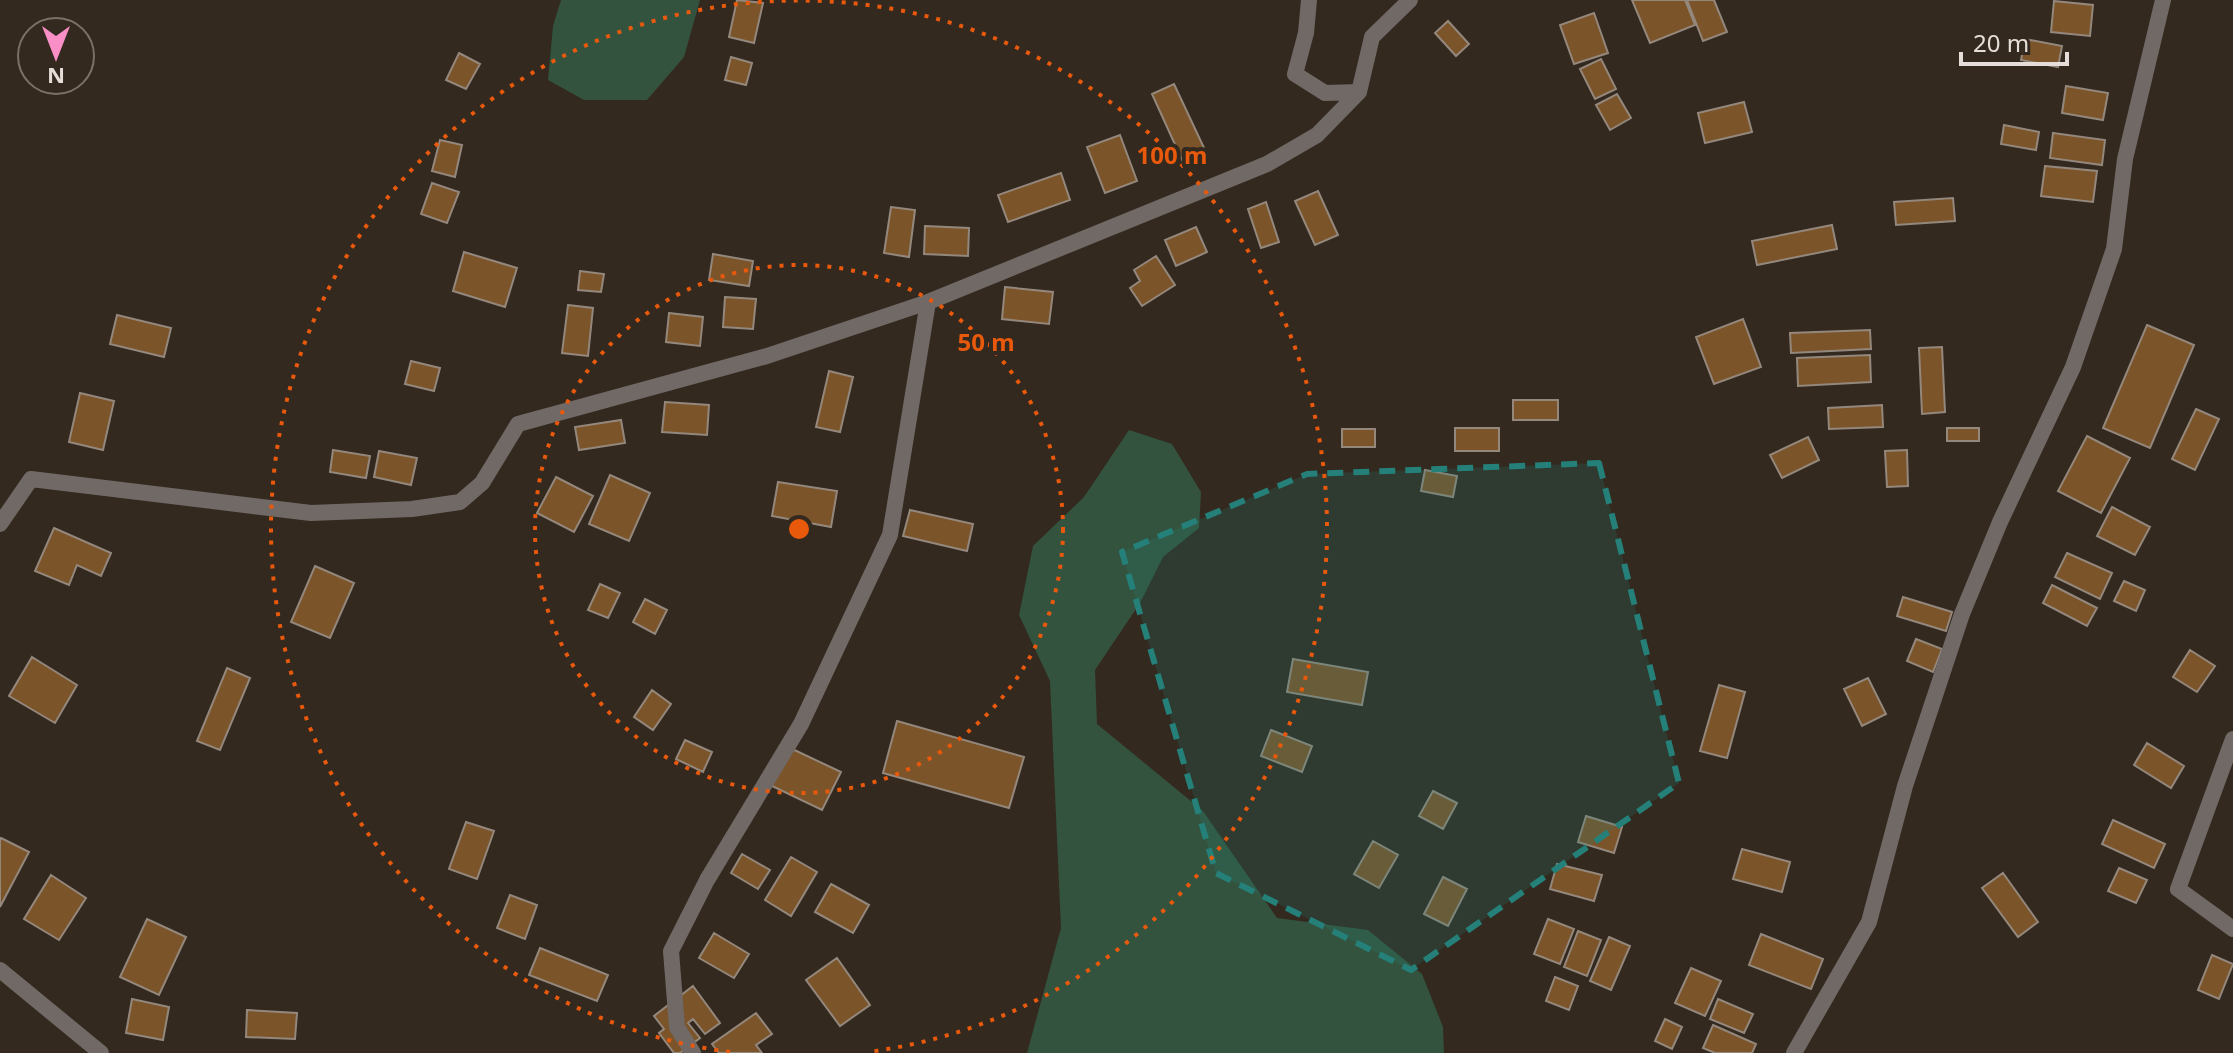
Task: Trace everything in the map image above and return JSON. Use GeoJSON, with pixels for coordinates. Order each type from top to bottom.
{"type":"FeatureCollection","features":[{"type":"Feature","properties":{"kind":"street"},"geometry":{"type":"LineString","coordinates":[[1309,0],[1306,33],[1295,74],[1325,93],[1359,92]]}},
{"type":"Feature","properties":{"kind":"street"},"geometry":{"type":"LineString","coordinates":[[0,524],[31,479],[311,513],[412,509],[460,502],[482,483],[518,424],[767,356],[928,302],[1267,164],[1317,135],[1359,92],[1372,37],[1410,0]]}},
{"type":"Feature","properties":{"kind":"street"},"geometry":{"type":"LineString","coordinates":[[1794,1053],[1869,922],[1905,786],[1962,614],[2000,522],[2073,367],[2114,249],[2125,159],[2163,0]]}},
{"type":"Feature","properties":{"kind":"street"},"geometry":{"type":"LineString","coordinates":[[693,1053],[677,1027],[671,951],[707,880],[801,724],[890,535],[928,302]]}},
{"type":"Feature","properties":{"kind":"street"},"geometry":{"type":"LineString","coordinates":[[2233,739],[2178,889],[2233,929]]}},
{"type":"Feature","properties":{"kind":"street"},"geometry":{"type":"LineString","coordinates":[[0,970],[101,1053]]}},
{"type":"Feature","properties":{"kind":"highlighted area"},"geometry":{"type":"Polygon","coordinates":[[[1599,463],[1679,783],[1411,970],[1216,873],[1122,552],[1307,474],[1599,463]]]}},
{"type":"Feature","properties":{"kind":"green space"},"geometry":{"type":"Polygon","coordinates":[[[561,0],[700,0],[684,57],[647,100],[584,100],[548,80],[553,26],[561,0]]]}},
{"type":"Feature","properties":{"kind":"green space"},"geometry":{"type":"Polygon","coordinates":[[[1129,430],[1172,444],[1201,492],[1199,528],[1163,557],[1140,603],[1095,670],[1097,724],[1203,811],[1277,918],[1368,930],[1422,974],[1443,1027],[1444,1053],[1027,1053],[1061,928],[1050,681],[1019,615],[1033,546],[1084,497],[1129,430]]]}},
{"type":"Feature","properties":{"kind":"building"},"geometry":{"type":"Polygon","coordinates":[[[737,0],[763,3],[754,43],[729,37],[737,0]]]}},
{"type":"Feature","properties":{"kind":"building"},"geometry":{"type":"Polygon","coordinates":[[[1632,0],[1685,0],[1695,25],[1650,43],[1632,0]]]}},
{"type":"Feature","properties":{"kind":"building"},"geometry":{"type":"Polygon","coordinates":[[[1687,0],[1714,0],[1727,32],[1703,41],[1687,0]]]}},
{"type":"Feature","properties":{"kind":"building"},"geometry":{"type":"Polygon","coordinates":[[[2054,1],[2093,5],[2090,36],[2051,32],[2054,1]]]}},
{"type":"Feature","properties":{"kind":"building"},"geometry":{"type":"Polygon","coordinates":[[[1594,13],[1608,53],[1574,64],[1560,25],[1594,13]]]}},
{"type":"Feature","properties":{"kind":"building"},"geometry":{"type":"Polygon","coordinates":[[[1448,21],[1469,44],[1456,56],[1435,33],[1448,21]]]}},
{"type":"Feature","properties":{"kind":"building"},"geometry":{"type":"Polygon","coordinates":[[[2025,39],[2062,46],[2058,67],[2021,60],[2025,39]]]}},
{"type":"Feature","properties":{"kind":"building"},"geometry":{"type":"Polygon","coordinates":[[[459,53],[480,64],[466,89],[446,80],[459,53]]]}},
{"type":"Feature","properties":{"kind":"building"},"geometry":{"type":"Polygon","coordinates":[[[731,57],[752,63],[746,85],[725,80],[731,57]]]}},
{"type":"Feature","properties":{"kind":"building"},"geometry":{"type":"Polygon","coordinates":[[[1601,59],[1616,89],[1595,99],[1580,69],[1601,59]]]}},
{"type":"Feature","properties":{"kind":"building"},"geometry":{"type":"Polygon","coordinates":[[[1174,84],[1205,150],[1182,160],[1152,94],[1174,84]]]}},
{"type":"Feature","properties":{"kind":"building"},"geometry":{"type":"Polygon","coordinates":[[[2066,86],[2108,93],[2103,120],[2062,113],[2066,86]]]}},
{"type":"Feature","properties":{"kind":"building"},"geometry":{"type":"Polygon","coordinates":[[[1617,94],[1631,118],[1610,130],[1596,105],[1617,94]]]}},
{"type":"Feature","properties":{"kind":"building"},"geometry":{"type":"Polygon","coordinates":[[[1744,102],[1752,132],[1705,143],[1698,113],[1744,102]]]}},
{"type":"Feature","properties":{"kind":"building"},"geometry":{"type":"Polygon","coordinates":[[[2004,125],[2039,132],[2036,150],[2001,144],[2004,125]]]}},
{"type":"Feature","properties":{"kind":"building"},"geometry":{"type":"Polygon","coordinates":[[[2053,133],[2105,140],[2102,165],[2050,158],[2053,133]]]}},
{"type":"Feature","properties":{"kind":"building"},"geometry":{"type":"Polygon","coordinates":[[[1120,135],[1137,181],[1105,193],[1087,147],[1120,135]]]}},
{"type":"Feature","properties":{"kind":"building"},"geometry":{"type":"Polygon","coordinates":[[[440,140],[462,145],[455,177],[432,171],[440,140]]]}},
{"type":"Feature","properties":{"kind":"building"},"geometry":{"type":"Polygon","coordinates":[[[2045,166],[2097,171],[2093,202],[2041,196],[2045,166]]]}},
{"type":"Feature","properties":{"kind":"building"},"geometry":{"type":"Polygon","coordinates":[[[1061,173],[1070,200],[1008,222],[998,195],[1061,173]]]}},
{"type":"Feature","properties":{"kind":"building"},"geometry":{"type":"Polygon","coordinates":[[[432,183],[459,192],[447,223],[421,214],[432,183]]]}},
{"type":"Feature","properties":{"kind":"building"},"geometry":{"type":"Polygon","coordinates":[[[1318,191],[1338,235],[1315,245],[1295,201],[1318,191]]]}},
{"type":"Feature","properties":{"kind":"building"},"geometry":{"type":"Polygon","coordinates":[[[1953,198],[1955,221],[1896,225],[1894,202],[1953,198]]]}},
{"type":"Feature","properties":{"kind":"building"},"geometry":{"type":"Polygon","coordinates":[[[1266,202],[1279,242],[1261,248],[1248,209],[1266,202]]]}},
{"type":"Feature","properties":{"kind":"building"},"geometry":{"type":"Polygon","coordinates":[[[891,207],[915,210],[909,257],[884,253],[891,207]]]}},
{"type":"Feature","properties":{"kind":"building"},"geometry":{"type":"Polygon","coordinates":[[[1832,225],[1837,249],[1757,265],[1752,241],[1832,225]]]}},
{"type":"Feature","properties":{"kind":"building"},"geometry":{"type":"Polygon","coordinates":[[[925,226],[969,228],[968,256],[924,254],[925,226]]]}},
{"type":"Feature","properties":{"kind":"building"},"geometry":{"type":"Polygon","coordinates":[[[1196,227],[1207,252],[1176,266],[1165,240],[1196,227]]]}},
{"type":"Feature","properties":{"kind":"building"},"geometry":{"type":"Polygon","coordinates":[[[464,252],[517,268],[505,307],[453,291],[464,252]]]}},
{"type":"Feature","properties":{"kind":"building"},"geometry":{"type":"Polygon","coordinates":[[[713,254],[753,261],[749,286],[709,280],[713,254]]]}},
{"type":"Feature","properties":{"kind":"building"},"geometry":{"type":"Polygon","coordinates":[[[1156,256],[1175,285],[1142,306],[1130,288],[1140,281],[1134,270],[1156,256]]]}},
{"type":"Feature","properties":{"kind":"building"},"geometry":{"type":"Polygon","coordinates":[[[580,271],[604,274],[601,292],[578,290],[580,271]]]}},
{"type":"Feature","properties":{"kind":"building"},"geometry":{"type":"Polygon","coordinates":[[[1005,287],[1053,292],[1049,324],[1002,319],[1005,287]]]}},
{"type":"Feature","properties":{"kind":"building"},"geometry":{"type":"Polygon","coordinates":[[[725,297],[756,299],[753,329],[723,327],[725,297]]]}},
{"type":"Feature","properties":{"kind":"building"},"geometry":{"type":"Polygon","coordinates":[[[568,305],[593,308],[588,356],[562,353],[568,305]]]}},
{"type":"Feature","properties":{"kind":"building"},"geometry":{"type":"Polygon","coordinates":[[[669,313],[703,317],[700,346],[666,342],[669,313]]]}},
{"type":"Feature","properties":{"kind":"building"},"geometry":{"type":"Polygon","coordinates":[[[117,315],[171,328],[164,357],[110,344],[117,315]]]}},
{"type":"Feature","properties":{"kind":"building"},"geometry":{"type":"Polygon","coordinates":[[[1743,319],[1761,367],[1714,384],[1696,337],[1743,319]]]}},
{"type":"Feature","properties":{"kind":"building"},"geometry":{"type":"Polygon","coordinates":[[[2147,325],[2194,345],[2150,448],[2103,428],[2147,325]]]}},
{"type":"Feature","properties":{"kind":"building"},"geometry":{"type":"Polygon","coordinates":[[[1870,330],[1871,349],[1791,353],[1790,333],[1870,330]]]}},
{"type":"Feature","properties":{"kind":"building"},"geometry":{"type":"Polygon","coordinates":[[[1942,347],[1945,412],[1922,414],[1919,348],[1942,347]]]}},
{"type":"Feature","properties":{"kind":"building"},"geometry":{"type":"Polygon","coordinates":[[[1870,355],[1871,382],[1798,386],[1797,358],[1870,355]]]}},
{"type":"Feature","properties":{"kind":"building"},"geometry":{"type":"Polygon","coordinates":[[[411,361],[440,368],[434,391],[405,384],[411,361]]]}},
{"type":"Feature","properties":{"kind":"building"},"geometry":{"type":"Polygon","coordinates":[[[829,371],[853,377],[840,432],[816,427],[829,371]]]}},
{"type":"Feature","properties":{"kind":"building"},"geometry":{"type":"Polygon","coordinates":[[[80,393],[114,401],[103,450],[69,442],[80,393]]]}},
{"type":"Feature","properties":{"kind":"building"},"geometry":{"type":"Polygon","coordinates":[[[1513,400],[1558,400],[1558,420],[1513,420],[1513,400]]]}},
{"type":"Feature","properties":{"kind":"building"},"geometry":{"type":"Polygon","coordinates":[[[665,402],[709,405],[707,435],[662,432],[665,402]]]}},
{"type":"Feature","properties":{"kind":"building"},"geometry":{"type":"Polygon","coordinates":[[[1882,405],[1883,427],[1829,429],[1828,408],[1882,405]]]}},
{"type":"Feature","properties":{"kind":"building"},"geometry":{"type":"Polygon","coordinates":[[[2196,409],[2219,419],[2195,470],[2172,459],[2196,409]]]}},
{"type":"Feature","properties":{"kind":"building"},"geometry":{"type":"Polygon","coordinates":[[[621,420],[625,443],[579,450],[575,427],[621,420]]]}},
{"type":"Feature","properties":{"kind":"building"},"geometry":{"type":"Polygon","coordinates":[[[1455,428],[1499,428],[1499,451],[1455,451],[1455,428]]]}},
{"type":"Feature","properties":{"kind":"building"},"geometry":{"type":"Polygon","coordinates":[[[1947,428],[1979,428],[1979,441],[1947,441],[1947,428]]]}},
{"type":"Feature","properties":{"kind":"building"},"geometry":{"type":"Polygon","coordinates":[[[1342,429],[1375,429],[1375,447],[1342,447],[1342,429]]]}},
{"type":"Feature","properties":{"kind":"building"},"geometry":{"type":"Polygon","coordinates":[[[2087,436],[2130,458],[2101,513],[2058,491],[2087,436]]]}},
{"type":"Feature","properties":{"kind":"building"},"geometry":{"type":"Polygon","coordinates":[[[1808,437],[1819,460],[1782,478],[1770,455],[1808,437]]]}},
{"type":"Feature","properties":{"kind":"building"},"geometry":{"type":"Polygon","coordinates":[[[333,450],[370,456],[366,478],[330,472],[333,450]]]}},
{"type":"Feature","properties":{"kind":"building"},"geometry":{"type":"Polygon","coordinates":[[[1907,450],[1908,486],[1887,487],[1885,451],[1907,450]]]}},
{"type":"Feature","properties":{"kind":"building"},"geometry":{"type":"Polygon","coordinates":[[[379,451],[417,458],[411,485],[374,477],[379,451]]]}},
{"type":"Feature","properties":{"kind":"building"},"geometry":{"type":"Polygon","coordinates":[[[1425,470],[1457,476],[1453,497],[1421,491],[1425,470]]]}},
{"type":"Feature","properties":{"kind":"building"},"geometry":{"type":"Polygon","coordinates":[[[610,475],[650,493],[629,541],[589,524],[610,475]]]}},
{"type":"Feature","properties":{"kind":"building"},"geometry":{"type":"Polygon","coordinates":[[[556,477],[593,496],[574,532],[537,513],[556,477]]]}},
{"type":"Feature","properties":{"kind":"building"},"geometry":{"type":"Polygon","coordinates":[[[778,482],[837,491],[831,527],[772,516],[778,482]]]}},
{"type":"Feature","properties":{"kind":"building"},"geometry":{"type":"Polygon","coordinates":[[[2112,507],[2150,527],[2135,555],[2097,536],[2112,507]]]}},
{"type":"Feature","properties":{"kind":"building"},"geometry":{"type":"Polygon","coordinates":[[[910,510],[973,524],[967,551],[903,536],[910,510]]]}},
{"type":"Feature","properties":{"kind":"building"},"geometry":{"type":"Polygon","coordinates":[[[54,528],[111,553],[101,576],[77,565],[69,585],[35,571],[54,528]]]}},
{"type":"Feature","properties":{"kind":"building"},"geometry":{"type":"Polygon","coordinates":[[[2067,553],[2112,573],[2100,599],[2055,577],[2067,553]]]}},
{"type":"Feature","properties":{"kind":"building"},"geometry":{"type":"Polygon","coordinates":[[[315,566],[354,583],[330,638],[291,622],[315,566]]]}},
{"type":"Feature","properties":{"kind":"building"},"geometry":{"type":"Polygon","coordinates":[[[2124,581],[2145,590],[2136,611],[2114,601],[2124,581]]]}},
{"type":"Feature","properties":{"kind":"building"},"geometry":{"type":"Polygon","coordinates":[[[600,584],[620,593],[608,618],[588,610],[600,584]]]}},
{"type":"Feature","properties":{"kind":"building"},"geometry":{"type":"Polygon","coordinates":[[[2052,585],[2097,608],[2087,626],[2043,603],[2052,585]]]}},
{"type":"Feature","properties":{"kind":"building"},"geometry":{"type":"Polygon","coordinates":[[[1903,597],[1952,612],[1946,631],[1897,616],[1903,597]]]}},
{"type":"Feature","properties":{"kind":"building"},"geometry":{"type":"Polygon","coordinates":[[[645,599],[667,610],[655,634],[633,622],[645,599]]]}},
{"type":"Feature","properties":{"kind":"building"},"geometry":{"type":"Polygon","coordinates":[[[1916,639],[1942,649],[1933,672],[1907,661],[1916,639]]]}},
{"type":"Feature","properties":{"kind":"building"},"geometry":{"type":"Polygon","coordinates":[[[2190,650],[2215,666],[2197,692],[2173,677],[2190,650]]]}},
{"type":"Feature","properties":{"kind":"building"},"geometry":{"type":"Polygon","coordinates":[[[32,657],[77,685],[55,723],[9,696],[32,657]]]}},
{"type":"Feature","properties":{"kind":"building"},"geometry":{"type":"Polygon","coordinates":[[[1293,659],[1368,672],[1362,705],[1287,692],[1293,659]]]}},
{"type":"Feature","properties":{"kind":"building"},"geometry":{"type":"Polygon","coordinates":[[[227,668],[250,678],[220,750],[197,741],[227,668]]]}},
{"type":"Feature","properties":{"kind":"building"},"geometry":{"type":"Polygon","coordinates":[[[1868,678],[1886,714],[1862,726],[1844,689],[1868,678]]]}},
{"type":"Feature","properties":{"kind":"building"},"geometry":{"type":"Polygon","coordinates":[[[1719,685],[1745,692],[1727,758],[1700,751],[1719,685]]]}},
{"type":"Feature","properties":{"kind":"building"},"geometry":{"type":"Polygon","coordinates":[[[652,690],[671,704],[653,730],[634,717],[652,690]]]}},
{"type":"Feature","properties":{"kind":"building"},"geometry":{"type":"Polygon","coordinates":[[[897,721],[1024,757],[1009,808],[883,773],[897,721]]]}},
{"type":"Feature","properties":{"kind":"building"},"geometry":{"type":"Polygon","coordinates":[[[1271,730],[1312,746],[1302,772],[1261,756],[1271,730]]]}},
{"type":"Feature","properties":{"kind":"building"},"geometry":{"type":"Polygon","coordinates":[[[685,740],[712,752],[703,772],[676,759],[685,740]]]}},
{"type":"Feature","properties":{"kind":"building"},"geometry":{"type":"Polygon","coordinates":[[[2147,743],[2184,766],[2171,788],[2134,765],[2147,743]]]}},
{"type":"Feature","properties":{"kind":"building"},"geometry":{"type":"Polygon","coordinates":[[[788,747],[841,772],[822,810],[770,785],[788,747]]]}},
{"type":"Feature","properties":{"kind":"building"},"geometry":{"type":"Polygon","coordinates":[[[1433,791],[1457,803],[1443,829],[1419,816],[1433,791]]]}},
{"type":"Feature","properties":{"kind":"building"},"geometry":{"type":"Polygon","coordinates":[[[1586,816],[1622,827],[1614,853],[1578,842],[1586,816]]]}},
{"type":"Feature","properties":{"kind":"building"},"geometry":{"type":"Polygon","coordinates":[[[2113,820],[2165,844],[2154,868],[2102,844],[2113,820]]]}},
{"type":"Feature","properties":{"kind":"building"},"geometry":{"type":"Polygon","coordinates":[[[466,822],[494,831],[477,879],[449,869],[466,822]]]}},
{"type":"Feature","properties":{"kind":"building"},"geometry":{"type":"Polygon","coordinates":[[[0,839],[29,852],[0,907],[0,839]]]}},
{"type":"Feature","properties":{"kind":"building"},"geometry":{"type":"Polygon","coordinates":[[[1373,841],[1398,855],[1379,888],[1354,874],[1373,841]]]}},
{"type":"Feature","properties":{"kind":"building"},"geometry":{"type":"Polygon","coordinates":[[[1742,849],[1790,862],[1782,892],[1733,879],[1742,849]]]}},
{"type":"Feature","properties":{"kind":"building"},"geometry":{"type":"Polygon","coordinates":[[[742,854],[770,870],[758,889],[731,873],[742,854]]]}},
{"type":"Feature","properties":{"kind":"building"},"geometry":{"type":"Polygon","coordinates":[[[791,857],[817,872],[791,916],[765,900],[791,857]]]}},
{"type":"Feature","properties":{"kind":"building"},"geometry":{"type":"Polygon","coordinates":[[[1557,864],[1602,875],[1594,901],[1550,889],[1557,864]]]}},
{"type":"Feature","properties":{"kind":"building"},"geometry":{"type":"Polygon","coordinates":[[[2119,868],[2147,880],[2136,903],[2108,891],[2119,868]]]}},
{"type":"Feature","properties":{"kind":"building"},"geometry":{"type":"Polygon","coordinates":[[[2003,873],[2038,922],[2018,937],[1982,888],[2003,873]]]}},
{"type":"Feature","properties":{"kind":"building"},"geometry":{"type":"Polygon","coordinates":[[[51,875],[86,898],[59,940],[24,919],[51,875]]]}},
{"type":"Feature","properties":{"kind":"building"},"geometry":{"type":"Polygon","coordinates":[[[1443,877],[1467,889],[1448,926],[1424,914],[1443,877]]]}},
{"type":"Feature","properties":{"kind":"building"},"geometry":{"type":"Polygon","coordinates":[[[831,884],[869,905],[853,933],[815,912],[831,884]]]}},
{"type":"Feature","properties":{"kind":"building"},"geometry":{"type":"Polygon","coordinates":[[[510,895],[537,905],[525,939],[497,928],[510,895]]]}},
{"type":"Feature","properties":{"kind":"building"},"geometry":{"type":"Polygon","coordinates":[[[147,919],[186,937],[159,995],[120,977],[147,919]]]}},
{"type":"Feature","properties":{"kind":"building"},"geometry":{"type":"Polygon","coordinates":[[[1548,919],[1574,929],[1560,964],[1534,954],[1548,919]]]}},
{"type":"Feature","properties":{"kind":"building"},"geometry":{"type":"Polygon","coordinates":[[[1578,931],[1601,940],[1587,976],[1564,967],[1578,931]]]}},
{"type":"Feature","properties":{"kind":"building"},"geometry":{"type":"Polygon","coordinates":[[[714,933],[749,954],[734,978],[699,958],[714,933]]]}},
{"type":"Feature","properties":{"kind":"building"},"geometry":{"type":"Polygon","coordinates":[[[1761,934],[1823,959],[1811,989],[1749,965],[1761,934]]]}},
{"type":"Feature","properties":{"kind":"building"},"geometry":{"type":"Polygon","coordinates":[[[1609,937],[1630,946],[1611,990],[1590,981],[1609,937]]]}},
{"type":"Feature","properties":{"kind":"building"},"geometry":{"type":"Polygon","coordinates":[[[540,948],[608,975],[597,1001],[529,975],[540,948]]]}},
{"type":"Feature","properties":{"kind":"building"},"geometry":{"type":"Polygon","coordinates":[[[2212,955],[2233,964],[2219,999],[2198,990],[2212,955]]]}},
{"type":"Feature","properties":{"kind":"building"},"geometry":{"type":"Polygon","coordinates":[[[837,958],[870,1005],[840,1026],[806,980],[837,958]]]}},
{"type":"Feature","properties":{"kind":"building"},"geometry":{"type":"Polygon","coordinates":[[[1691,968],[1721,981],[1705,1016],[1675,1003],[1691,968]]]}},
{"type":"Feature","properties":{"kind":"building"},"geometry":{"type":"Polygon","coordinates":[[[1555,977],[1578,986],[1569,1010],[1546,1001],[1555,977]]]}},
{"type":"Feature","properties":{"kind":"building"},"geometry":{"type":"Polygon","coordinates":[[[693,986],[720,1023],[705,1034],[693,1019],[688,1023],[700,1038],[680,1053],[674,1053],[659,1033],[664,1029],[654,1016],[693,986]]]}},
{"type":"Feature","properties":{"kind":"building"},"geometry":{"type":"Polygon","coordinates":[[[132,999],[169,1007],[163,1040],[126,1033],[132,999]]]}},
{"type":"Feature","properties":{"kind":"building"},"geometry":{"type":"Polygon","coordinates":[[[1718,999],[1753,1014],[1744,1033],[1710,1019],[1718,999]]]}},
{"type":"Feature","properties":{"kind":"building"},"geometry":{"type":"Polygon","coordinates":[[[247,1010],[297,1013],[295,1039],[246,1037],[247,1010]]]}},
{"type":"Feature","properties":{"kind":"building"},"geometry":{"type":"Polygon","coordinates":[[[756,1013],[772,1034],[756,1045],[762,1053],[719,1053],[712,1044],[756,1013]]]}},
{"type":"Feature","properties":{"kind":"building"},"geometry":{"type":"Polygon","coordinates":[[[1665,1019],[1682,1027],[1672,1049],[1655,1041],[1665,1019]]]}},
{"type":"Feature","properties":{"kind":"building"},"geometry":{"type":"Polygon","coordinates":[[[1713,1025],[1756,1044],[1752,1053],[1715,1053],[1703,1048],[1713,1025]]]}}]}
